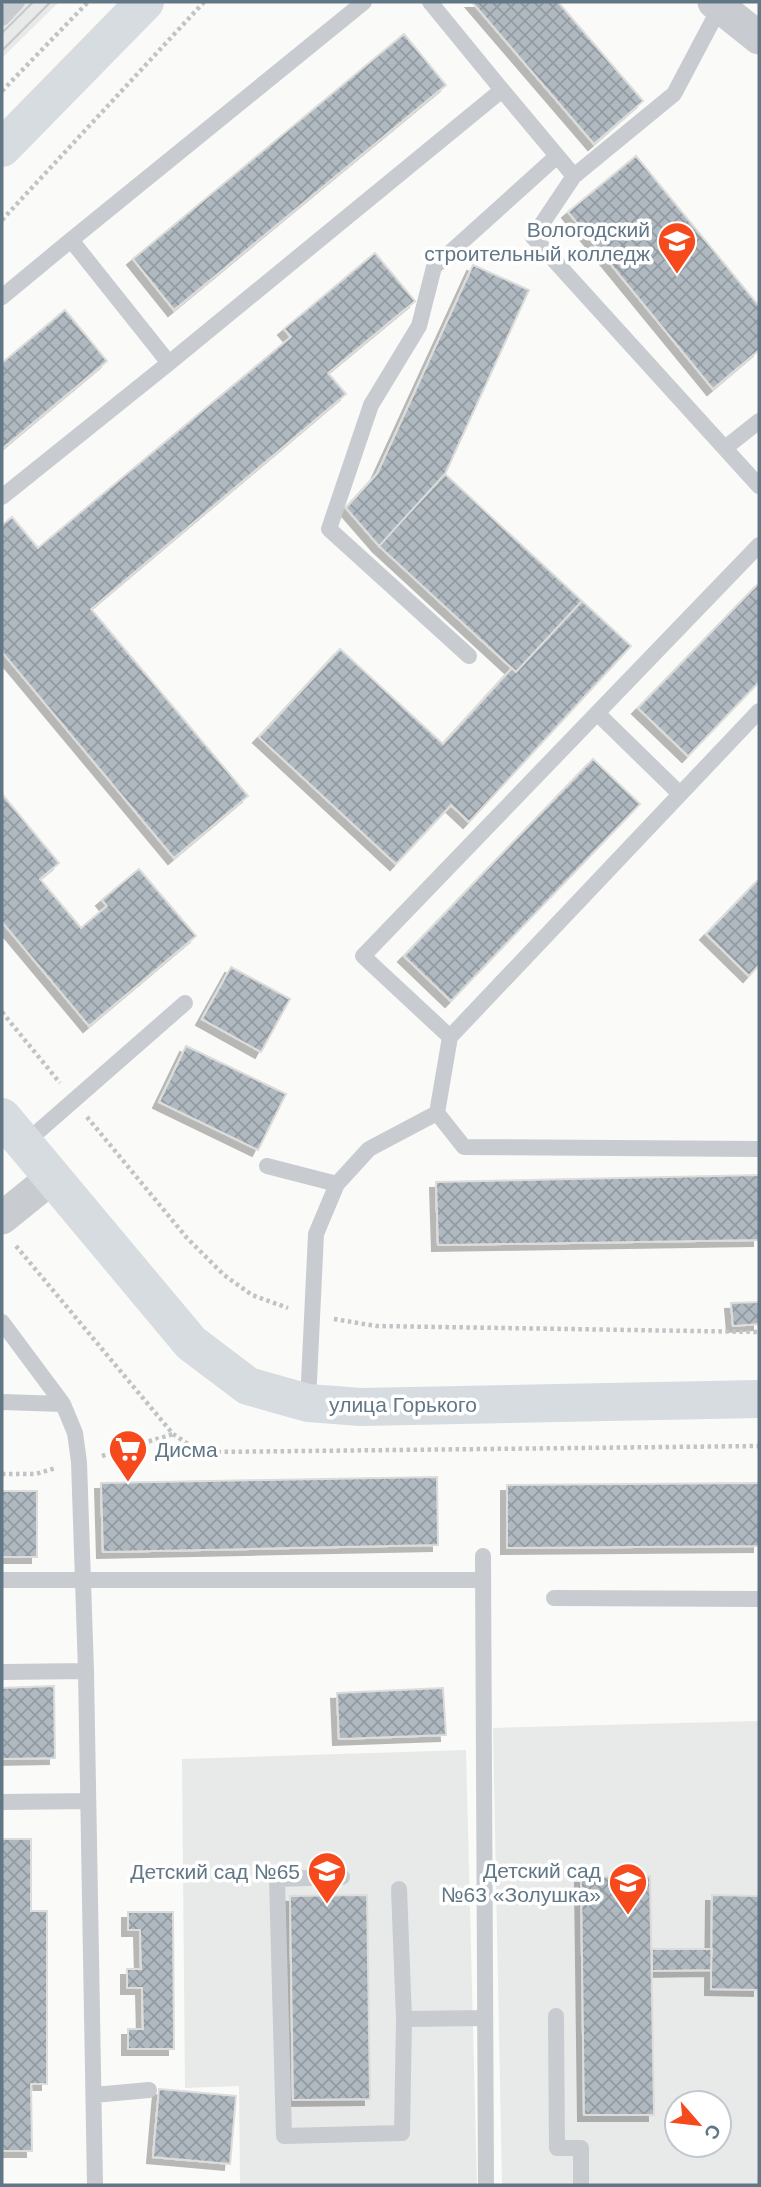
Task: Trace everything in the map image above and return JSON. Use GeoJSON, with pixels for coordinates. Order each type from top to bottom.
{"type":"FeatureCollection","features":[{"type":"Feature","properties":{"kind":"street"},"geometry":{"type":"LineString","coordinates":[[2,148],[145,2]]}},
{"type":"Feature","properties":{"kind":"street"},"geometry":{"type":"LineString","coordinates":[[717,5],[759,38]]}},
{"type":"Feature","properties":{"kind":"street","name":"улица Горького"},"geometry":{"type":"LineString","coordinates":[[13,1130],[191,1343],[248,1385],[308,1403],[361,1407],[759,1399]]}},
{"type":"Feature","properties":{"kind":"street"},"geometry":{"type":"LineString","coordinates":[[2,1218],[54,1177]]}},
{"type":"Feature","properties":{"kind":"lane"},"geometry":{"type":"LineString","coordinates":[[2,18],[18,2]]}},
{"type":"Feature","properties":{"kind":"lane"},"geometry":{"type":"LineString","coordinates":[[2,297],[364,2]]}},
{"type":"Feature","properties":{"kind":"lane"},"geometry":{"type":"LineString","coordinates":[[430,2],[574,176]]}},
{"type":"Feature","properties":{"kind":"lane"},"geometry":{"type":"LineString","coordinates":[[717,5],[674,94],[574,176],[533,237],[759,486]]}},
{"type":"Feature","properties":{"kind":"lane"},"geometry":{"type":"LineString","coordinates":[[2,497],[502,90]]}},
{"type":"Feature","properties":{"kind":"lane"},"geometry":{"type":"LineString","coordinates":[[469,656],[329,529],[371,405],[419,326],[434,267],[557,156]]}},
{"type":"Feature","properties":{"kind":"lane"},"geometry":{"type":"LineString","coordinates":[[71,240],[169,363]]}},
{"type":"Feature","properties":{"kind":"lane"},"geometry":{"type":"LineString","coordinates":[[724,448],[759,421]]}},
{"type":"Feature","properties":{"kind":"lane"},"geometry":{"type":"LineString","coordinates":[[450,1037],[363,956],[759,545]]}},
{"type":"Feature","properties":{"kind":"lane"},"geometry":{"type":"LineString","coordinates":[[759,711],[450,1037],[437,1113],[464,1147],[759,1149]]}},
{"type":"Feature","properties":{"kind":"lane"},"geometry":{"type":"LineString","coordinates":[[597,713],[680,794]]}},
{"type":"Feature","properties":{"kind":"lane"},"geometry":{"type":"LineString","coordinates":[[13,1130],[184,1003]]}},
{"type":"Feature","properties":{"kind":"lane"},"geometry":{"type":"LineString","coordinates":[[308,1403],[316,1234],[337,1184],[369,1149],[437,1113]]}},
{"type":"Feature","properties":{"kind":"lane"},"geometry":{"type":"LineString","coordinates":[[267,1166],[337,1184]]}},
{"type":"Feature","properties":{"kind":"lane"},"geometry":{"type":"LineString","coordinates":[[2,1322],[63,1404],[75,1433],[79,1462],[86,1671],[95,2185]]}},
{"type":"Feature","properties":{"kind":"lane"},"geometry":{"type":"LineString","coordinates":[[2,1402],[63,1404]]}},
{"type":"Feature","properties":{"kind":"lane"},"geometry":{"type":"LineString","coordinates":[[483,1556],[486,2185]]}},
{"type":"Feature","properties":{"kind":"lane"},"geometry":{"type":"LineString","coordinates":[[2,1580],[483,1580]]}},
{"type":"Feature","properties":{"kind":"lane"},"geometry":{"type":"LineString","coordinates":[[554,1598],[759,1599]]}},
{"type":"Feature","properties":{"kind":"lane"},"geometry":{"type":"LineString","coordinates":[[2,1672],[86,1671]]}},
{"type":"Feature","properties":{"kind":"lane"},"geometry":{"type":"LineString","coordinates":[[2,1802],[88,1801]]}},
{"type":"Feature","properties":{"kind":"lane"},"geometry":{"type":"LineString","coordinates":[[342,1877],[277,1879],[284,2136],[402,2133],[404,2019],[399,1889]]}},
{"type":"Feature","properties":{"kind":"lane"},"geometry":{"type":"LineString","coordinates":[[556,2016],[557,2148],[581,2148],[581,2185]]}},
{"type":"Feature","properties":{"kind":"lane"},"geometry":{"type":"LineString","coordinates":[[404,2019],[485,2018]]}},
{"type":"Feature","properties":{"kind":"lane"},"geometry":{"type":"LineString","coordinates":[[94,2095],[149,2090]]}},
{"type":"Feature","properties":{"kind":"path"},"geometry":{"type":"LineString","coordinates":[[2,92],[88,2]]}},
{"type":"Feature","properties":{"kind":"path"},"geometry":{"type":"LineString","coordinates":[[2,220],[204,2]]}},
{"type":"Feature","properties":{"kind":"shaded area"},"geometry":{"type":"Polygon","coordinates":[[[2,2],[59,2],[2,58],[2,2]]]}},
{"type":"Feature","properties":{"kind":"shaded area","name":"Детский сад №63 «Золушка»"},"geometry":{"type":"Polygon","coordinates":[[[759,1721],[759,2185],[502,2185],[493,1728],[759,1721]]]}},
{"type":"Feature","properties":{"kind":"shaded area","name":"Детский сад №65"},"geometry":{"type":"Polygon","coordinates":[[[466,1750],[477,2185],[240,2185],[239,2086],[185,2088],[182,1759],[466,1750]]]}},
{"type":"Feature","properties":{"kind":"building"},"geometry":{"type":"Polygon","coordinates":[[[472,2],[558,2],[643,101],[594,144],[472,2]]]}},
{"type":"Feature","properties":{"kind":"building"},"geometry":{"type":"Polygon","coordinates":[[[404,34],[446,85],[174,310],[133,259],[404,34]]]}},
{"type":"Feature","properties":{"kind":"building","name":"Вологодский строительный колледж"},"geometry":{"type":"Polygon","coordinates":[[[636,156],[759,306],[759,350],[713,389],[568,212],[636,156]]]}},
{"type":"Feature","properties":{"kind":"building"},"geometry":{"type":"Polygon","coordinates":[[[375,253],[415,301],[328,373],[346,394],[91,609],[248,796],[174,858],[2,652],[2,525],[12,517],[38,548],[291,337],[284,329],[375,253]]]}},
{"type":"Feature","properties":{"kind":"building"},"geometry":{"type":"Polygon","coordinates":[[[473,265],[529,290],[445,474],[379,546],[346,508],[377,474],[473,265]]]}},
{"type":"Feature","properties":{"kind":"building"},"geometry":{"type":"Polygon","coordinates":[[[65,310],[107,361],[2,449],[2,363],[65,310]]]}},
{"type":"Feature","properties":{"kind":"building"},"geometry":{"type":"Polygon","coordinates":[[[445,474],[582,601],[516,672],[379,546],[445,474]]]}},
{"type":"Feature","properties":{"kind":"building"},"geometry":{"type":"Polygon","coordinates":[[[759,583],[759,682],[688,756],[638,708],[759,583]]]}},
{"type":"Feature","properties":{"kind":"building"},"geometry":{"type":"Polygon","coordinates":[[[582,601],[631,646],[469,822],[451,805],[396,864],[259,737],[340,649],[443,744],[512,668],[516,672],[582,601]]]}},
{"type":"Feature","properties":{"kind":"building"},"geometry":{"type":"Polygon","coordinates":[[[593,759],[640,804],[451,1001],[404,956],[593,759]]]}},
{"type":"Feature","properties":{"kind":"building"},"geometry":{"type":"Polygon","coordinates":[[[2,794],[59,863],[40,879],[81,928],[107,906],[102,900],[139,869],[196,936],[89,1026],[2,922],[2,794]]]}},
{"type":"Feature","properties":{"kind":"building"},"geometry":{"type":"Polygon","coordinates":[[[759,879],[759,965],[749,976],[706,934],[759,879]]]}},
{"type":"Feature","properties":{"kind":"building"},"geometry":{"type":"Polygon","coordinates":[[[231,967],[290,999],[261,1052],[202,1019],[231,967]]]}},
{"type":"Feature","properties":{"kind":"building"},"geometry":{"type":"Polygon","coordinates":[[[186,1046],[286,1094],[258,1150],[159,1102],[186,1046]]]}},
{"type":"Feature","properties":{"kind":"building"},"geometry":{"type":"Polygon","coordinates":[[[759,1175],[759,1240],[438,1245],[436,1182],[759,1175]]]}},
{"type":"Feature","properties":{"kind":"building"},"geometry":{"type":"Polygon","coordinates":[[[759,1302],[759,1324],[733,1326],[731,1303],[759,1302]]]}},
{"type":"Feature","properties":{"kind":"building"},"geometry":{"type":"Polygon","coordinates":[[[437,1477],[438,1545],[103,1552],[101,1483],[437,1477]]]}},
{"type":"Feature","properties":{"kind":"building"},"geometry":{"type":"Polygon","coordinates":[[[759,1483],[759,1546],[507,1548],[507,1485],[759,1483]]]}},
{"type":"Feature","properties":{"kind":"building"},"geometry":{"type":"Polygon","coordinates":[[[2,1491],[37,1491],[37,1557],[2,1557],[2,1491]]]}},
{"type":"Feature","properties":{"kind":"building"},"geometry":{"type":"Polygon","coordinates":[[[54,1686],[55,1758],[2,1759],[2,1688],[54,1686]]]}},
{"type":"Feature","properties":{"kind":"building"},"geometry":{"type":"Polygon","coordinates":[[[443,1688],[446,1735],[339,1739],[337,1693],[443,1688]]]}},
{"type":"Feature","properties":{"kind":"building"},"geometry":{"type":"Polygon","coordinates":[[[2,1839],[31,1839],[31,1911],[47,1911],[47,2084],[31,2084],[32,2151],[2,2151],[2,1839]]]}},
{"type":"Feature","properties":{"kind":"building"},"geometry":{"type":"Polygon","coordinates":[[[650,1876],[654,2115],[584,2115],[581,1877],[650,1876]]]}},
{"type":"Feature","properties":{"kind":"building"},"geometry":{"type":"Polygon","coordinates":[[[367,1895],[370,2099],[293,2100],[290,1896],[367,1895]]]}},
{"type":"Feature","properties":{"kind":"building"},"geometry":{"type":"Polygon","coordinates":[[[712,1895],[759,1896],[759,1990],[711,1989],[712,1895]]]}},
{"type":"Feature","properties":{"kind":"building"},"geometry":{"type":"Polygon","coordinates":[[[128,1912],[173,1912],[174,2049],[128,2049],[128,2029],[143,2029],[142,1988],[127,1988],[127,1969],[141,1969],[140,1930],[128,1930],[128,1912]]]}},
{"type":"Feature","properties":{"kind":"building"},"geometry":{"type":"Polygon","coordinates":[[[652,1949],[712,1949],[711,1970],[652,1971],[652,1949]]]}},
{"type":"Feature","properties":{"kind":"building"},"geometry":{"type":"Polygon","coordinates":[[[159,2089],[236,2096],[230,2164],[153,2157],[159,2089]]]}},
{"type":"Feature","properties":{"kind":"place","name":"Вологодский строительный колледж"},"geometry":{"type":"Point","coordinates":[677,275]}},
{"type":"Feature","properties":{"kind":"place","name":"Дисма"},"geometry":{"type":"Point","coordinates":[128,1483]}},
{"type":"Feature","properties":{"kind":"place","name":"Детский сад №65"},"geometry":{"type":"Point","coordinates":[327,1905]}},
{"type":"Feature","properties":{"kind":"place","name":"Детский сад №63 «Золушка»"},"geometry":{"type":"Point","coordinates":[628,1916]}}]}
